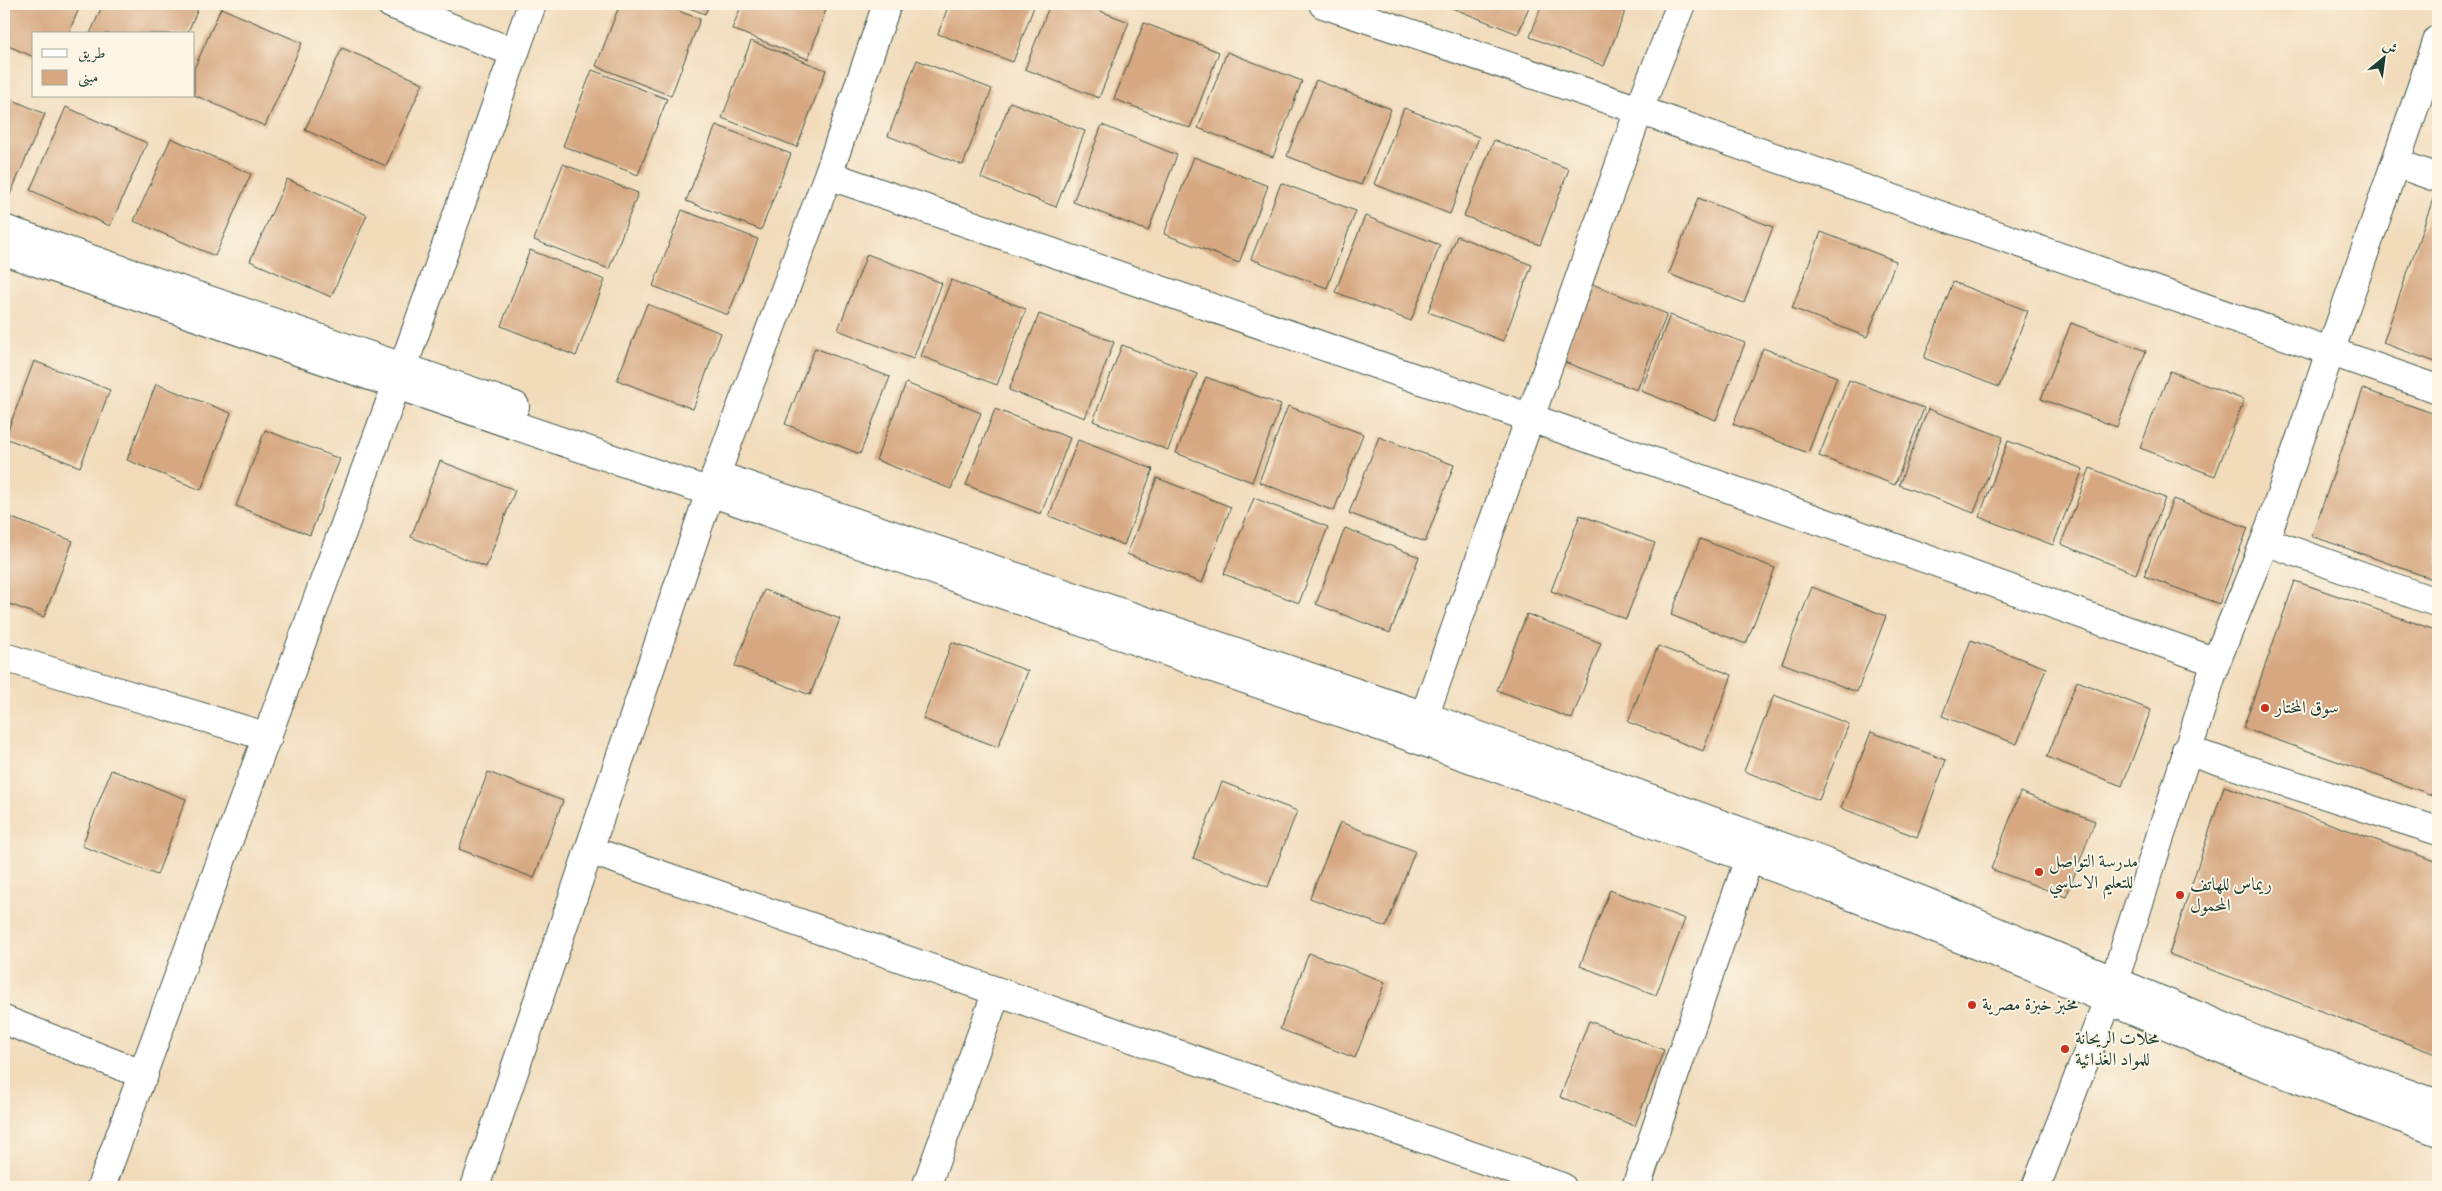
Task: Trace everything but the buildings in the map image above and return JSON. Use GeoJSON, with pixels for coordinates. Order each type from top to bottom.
{"type":"FeatureCollection","features":[{"type":"Feature","properties":{"kind":"street"},"geometry":{"type":"LineString","coordinates":[[391,4],[515,53]]}},
{"type":"Feature","properties":{"kind":"street"},"geometry":{"type":"LineString","coordinates":[[101,1187],[268,737],[532,4]]}},
{"type":"Feature","properties":{"kind":"street"},"geometry":{"type":"LineString","coordinates":[[484,1185],[589,850],[713,483],[828,176],[887,4]]}},
{"type":"Feature","properties":{"kind":"street"},"geometry":{"type":"LineString","coordinates":[[1323,4],[1639,110],[2331,350],[2438,389]]}},
{"type":"Feature","properties":{"kind":"street"},"geometry":{"type":"LineString","coordinates":[[1420,728],[1639,110],[1681,4]]}},
{"type":"Feature","properties":{"kind":"street"},"geometry":{"type":"LineString","coordinates":[[2036,1187],[2111,990],[2186,750],[2216,662],[2265,541],[2438,39]]}},
{"type":"Feature","properties":{"kind":"street"},"geometry":{"type":"LineString","coordinates":[[2396,163],[2438,178]]}},
{"type":"Feature","properties":{"kind":"street"},"geometry":{"type":"LineString","coordinates":[[828,176],[1531,418],[2216,662]]}},
{"type":"Feature","properties":{"kind":"street"},"geometry":{"type":"LineString","coordinates":[[4,229],[399,376]]}},
{"type":"Feature","properties":{"kind":"street"},"geometry":{"type":"LineString","coordinates":[[4,251],[399,376],[1420,728],[1753,848],[1917,899],[2111,990],[2240,1058],[2438,1132]]}},
{"type":"Feature","properties":{"kind":"street"},"geometry":{"type":"LineString","coordinates":[[2265,541],[2438,603]]}},
{"type":"Feature","properties":{"kind":"street"},"geometry":{"type":"LineString","coordinates":[[4,657],[268,737]]}},
{"type":"Feature","properties":{"kind":"street"},"geometry":{"type":"LineString","coordinates":[[2186,750],[2438,831]]}},
{"type":"Feature","properties":{"kind":"street"},"geometry":{"type":"LineString","coordinates":[[1636,1187],[1753,848]]}},
{"type":"Feature","properties":{"kind":"street"},"geometry":{"type":"LineString","coordinates":[[589,850],[1562,1187]]}},
{"type":"Feature","properties":{"kind":"street"},"geometry":{"type":"LineString","coordinates":[[2111,990],[2438,1104]]}},
{"type":"Feature","properties":{"kind":"street"},"geometry":{"type":"LineString","coordinates":[[926,1187],[997,991]]}},
{"type":"Feature","properties":{"kind":"street"},"geometry":{"type":"LineString","coordinates":[[4,1020],[144,1075]]}},
{"type":"Feature","properties":{"kind":"place","name":"سوق المختار"},"geometry":{"type":"Point","coordinates":[2265,708]}},
{"type":"Feature","properties":{"kind":"place","name":"مدرسة التواصل للتعليم الاساسي"},"geometry":{"type":"Point","coordinates":[2039,872]}},
{"type":"Feature","properties":{"kind":"place","name":"ريماس للهاتف المحمول"},"geometry":{"type":"Point","coordinates":[2180,895]}},
{"type":"Feature","properties":{"kind":"place","name":"مخبز خبزة مصرية"},"geometry":{"type":"Point","coordinates":[1972,1005]}},
{"type":"Feature","properties":{"kind":"place","name":"محلات الريحانة للمواد الغذائية"},"geometry":{"type":"Point","coordinates":[2065,1049]}}]}
